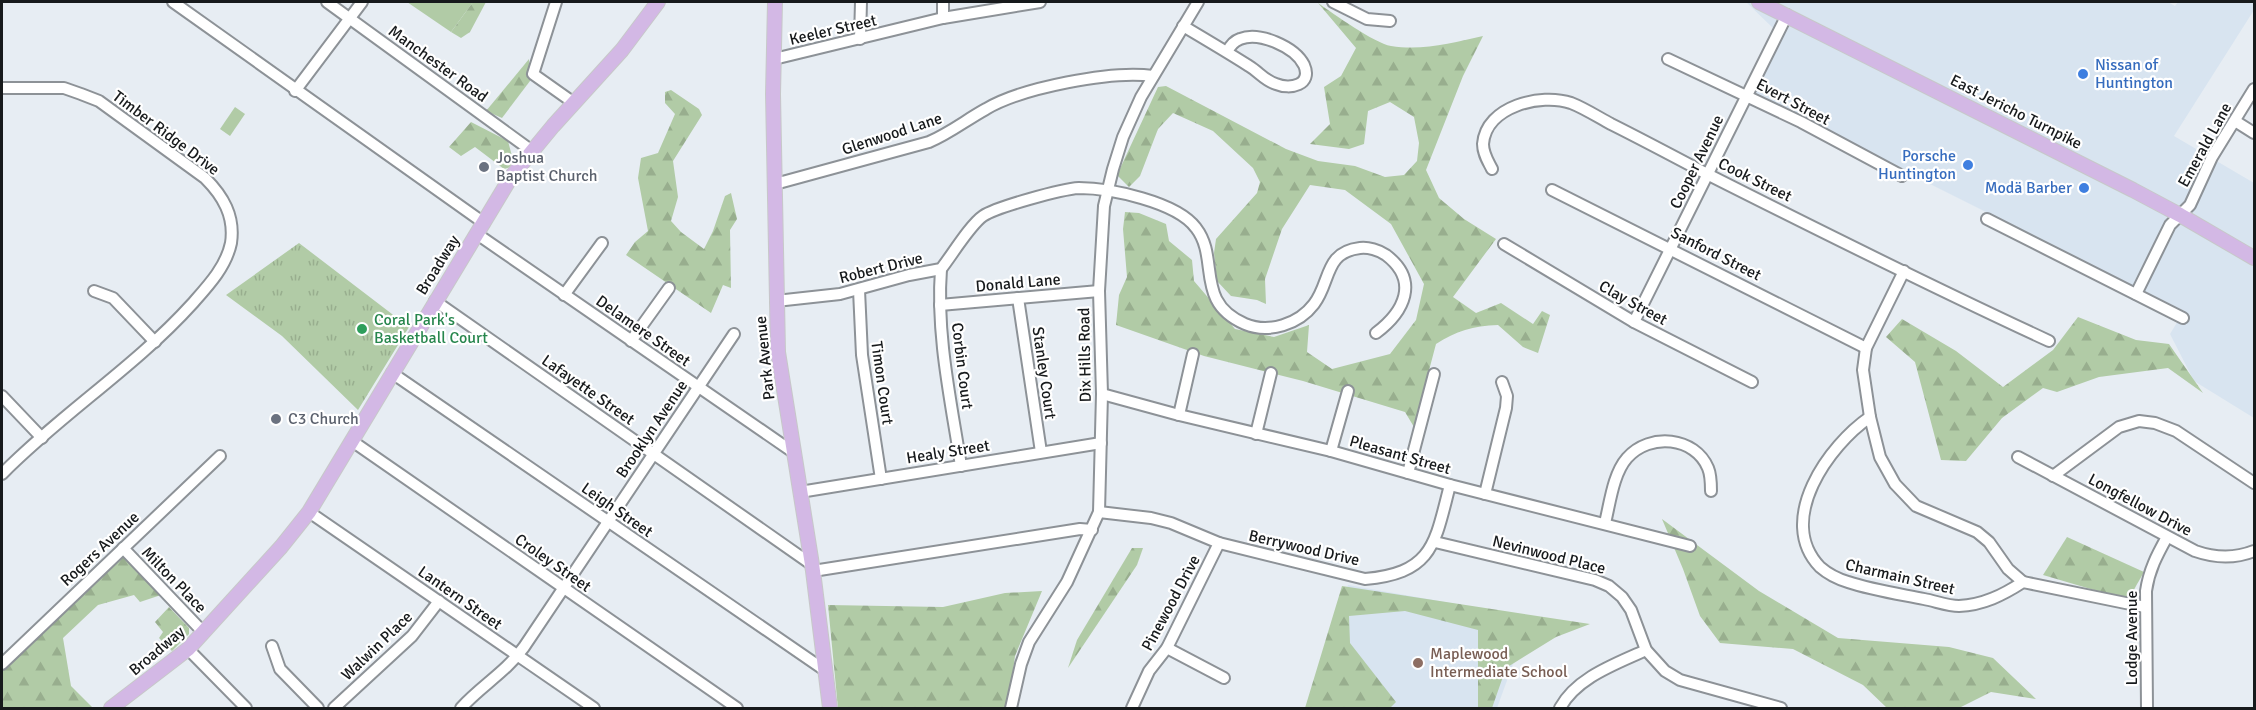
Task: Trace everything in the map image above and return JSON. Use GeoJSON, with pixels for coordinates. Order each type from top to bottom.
{"type":"FeatureCollection","features":[{"type":"Feature","properties":{"kind":"main road","name":"Broadway"},"geometry":{"type":"LineString","coordinates":[[111,708],[188,649],[281,547],[309,512],[512,177],[532,151],[622,50],[658,2]]}},
{"type":"Feature","properties":{"kind":"main road","name":"Park Avenue"},"geometry":{"type":"LineString","coordinates":[[775,2],[778,352],[812,567],[830,708]]}},
{"type":"Feature","properties":{"kind":"main road","name":"East Jericho Turnpike"},"geometry":{"type":"LineString","coordinates":[[1759,2],[2180,215],[2254,258]]}},
{"type":"Feature","properties":{"kind":"street","name":"Delamere Street"},"geometry":{"type":"LineString","coordinates":[[173,2],[480,229],[564,295],[793,452]]}},
{"type":"Feature","properties":{"kind":"street","name":"Manchester Road"},"geometry":{"type":"LineString","coordinates":[[327,2],[532,151]]}},
{"type":"Feature","properties":{"kind":"street"},"geometry":{"type":"LineString","coordinates":[[295,91],[362,2]]}},
{"type":"Feature","properties":{"kind":"street"},"geometry":{"type":"LineString","coordinates":[[556,2],[533,74],[574,103]]}},
{"type":"Feature","properties":{"kind":"street"},"geometry":{"type":"LineString","coordinates":[[860,39],[861,2]]}},
{"type":"Feature","properties":{"kind":"street"},"geometry":{"type":"LineString","coordinates":[[943,2],[943,18]]}},
{"type":"Feature","properties":{"kind":"street","name":"Keeler Street"},"geometry":{"type":"LineString","coordinates":[[774,59],[943,18],[1032,2]]}},
{"type":"Feature","properties":{"kind":"street","name":"Dix Hills Road"},"geometry":{"type":"LineString","coordinates":[[1011,708],[1013,692],[1029,642],[1068,582],[1099,512],[1102,394],[1099,291],[1107,192],[1123,137],[1153,76],[1198,2]]}},
{"type":"Feature","properties":{"kind":"street"},"geometry":{"type":"LineString","coordinates":[[1333,2],[1367,19],[1390,21]]}},
{"type":"Feature","properties":{"kind":"street","name":"Cooper Avenue"},"geometry":{"type":"LineString","coordinates":[[1634,322],[1787,15]]}},
{"type":"Feature","properties":{"kind":"street"},"geometry":{"type":"LineString","coordinates":[[1183,26],[1227,51],[1274,84],[1292,88],[1299,85],[1304,78],[1303,63],[1276,42],[1244,38],[1233,43],[1227,51]]}},
{"type":"Feature","properties":{"kind":"street","name":"Evert Street"},"geometry":{"type":"LineString","coordinates":[[1668,59],[1747,95],[1902,176]]}},
{"type":"Feature","properties":{"kind":"street","name":"Glenwood Lane"},"geometry":{"type":"LineString","coordinates":[[775,184],[929,142],[947,135],[987,109],[1034,90],[1109,77],[1153,76]]}},
{"type":"Feature","properties":{"kind":"street","name":"Timber Ridge Drive"},"geometry":{"type":"LineString","coordinates":[[2,88],[64,88],[99,101],[205,178],[219,192],[232,225],[231,244],[223,264],[201,294],[155,342],[2,474]]}},
{"type":"Feature","properties":{"kind":"street","name":"Emerald Lane"},"geometry":{"type":"LineString","coordinates":[[2136,294],[2170,225],[2190,205],[2212,157],[2254,89]]}},
{"type":"Feature","properties":{"kind":"street","name":"Cook Street"},"geometry":{"type":"LineString","coordinates":[[1492,170],[1484,155],[1483,143],[1491,126],[1503,113],[1521,103],[1540,99],[1571,103],[1989,314],[2049,341]]}},
{"type":"Feature","properties":{"kind":"street"},"geometry":{"type":"LineString","coordinates":[[2235,120],[2254,133]]}},
{"type":"Feature","properties":{"kind":"street","name":"Robert Drive"},"geometry":{"type":"LineString","coordinates":[[776,301],[859,291],[909,275],[941,270],[981,217],[994,210],[1078,188],[1159,204],[1188,218],[1198,229],[1207,252],[1208,273],[1218,302],[1238,321],[1248,325],[1275,328],[1302,316],[1315,303],[1329,269],[1337,257],[1346,252],[1365,248],[1385,254],[1396,265],[1402,276],[1404,296],[1400,310],[1392,321],[1376,333]]}},
{"type":"Feature","properties":{"kind":"street","name":"Sanford Street"},"geometry":{"type":"LineString","coordinates":[[1552,190],[1866,348]]}},
{"type":"Feature","properties":{"kind":"street"},"geometry":{"type":"LineString","coordinates":[[1988,219],[2183,318]]}},
{"type":"Feature","properties":{"kind":"street"},"geometry":{"type":"LineString","coordinates":[[564,295],[602,243]]}},
{"type":"Feature","properties":{"kind":"street","name":"Clay Street"},"geometry":{"type":"LineString","coordinates":[[1504,244],[1634,322],[1752,382]]}},
{"type":"Feature","properties":{"kind":"street","name":"Corbin Court"},"geometry":{"type":"LineString","coordinates":[[941,270],[940,305],[943,350],[961,466]]}},
{"type":"Feature","properties":{"kind":"street"},"geometry":{"type":"LineString","coordinates":[[1904,271],[1866,348],[1863,370],[1870,417],[1880,457],[1887,472],[1905,496],[1916,506],[1977,532],[1989,542],[2008,569],[2023,582],[2145,607]]}},
{"type":"Feature","properties":{"kind":"street"},"geometry":{"type":"LineString","coordinates":[[631,341],[669,288]]}},
{"type":"Feature","properties":{"kind":"street"},"geometry":{"type":"LineString","coordinates":[[94,291],[113,298],[155,342]]}},
{"type":"Feature","properties":{"kind":"street","name":"Timon Court"},"geometry":{"type":"LineString","coordinates":[[859,291],[862,355],[881,478]]}},
{"type":"Feature","properties":{"kind":"street","name":"Donald Lane"},"geometry":{"type":"LineString","coordinates":[[940,305],[1099,291]]}},
{"type":"Feature","properties":{"kind":"street","name":"Stanley Court"},"geometry":{"type":"LineString","coordinates":[[1018,298],[1041,452]]}},
{"type":"Feature","properties":{"kind":"street","name":"Lafayette Street"},"geometry":{"type":"LineString","coordinates":[[435,301],[812,567]]}},
{"type":"Feature","properties":{"kind":"street","name":"Brooklyn Avenue"},"geometry":{"type":"LineString","coordinates":[[461,708],[518,656],[734,334]]}},
{"type":"Feature","properties":{"kind":"street"},"geometry":{"type":"LineString","coordinates":[[1179,415],[1193,354]]}},
{"type":"Feature","properties":{"kind":"street","name":"Leigh Street"},"geometry":{"type":"LineString","coordinates":[[392,373],[826,671]]}},
{"type":"Feature","properties":{"kind":"street"},"geometry":{"type":"LineString","coordinates":[[1256,434],[1271,373]]}},
{"type":"Feature","properties":{"kind":"street"},"geometry":{"type":"LineString","coordinates":[[1408,473],[1434,374]]}},
{"type":"Feature","properties":{"kind":"street"},"geometry":{"type":"LineString","coordinates":[[1485,494],[1506,408],[1507,396],[1502,382]]}},
{"type":"Feature","properties":{"kind":"street"},"geometry":{"type":"LineString","coordinates":[[1331,451],[1348,391]]}},
{"type":"Feature","properties":{"kind":"street","name":"Pleasant Street"},"geometry":{"type":"LineString","coordinates":[[1102,394],[1331,451],[1485,494],[1690,546]]}},
{"type":"Feature","properties":{"kind":"street"},"geometry":{"type":"LineString","coordinates":[[2,396],[42,438]]}},
{"type":"Feature","properties":{"kind":"street","name":"Charmain Street"},"geometry":{"type":"LineString","coordinates":[[1870,417],[1854,428],[1837,446],[1811,487],[1805,508],[1806,542],[1811,556],[1822,568],[1832,576],[1847,582],[1957,606],[1974,604],[2003,595],[2023,582]]}},
{"type":"Feature","properties":{"kind":"street"},"geometry":{"type":"LineString","coordinates":[[2053,476],[2119,427],[2139,421],[2155,423],[2176,431],[2254,483]]}},
{"type":"Feature","properties":{"kind":"street","name":"Croley Street"},"geometry":{"type":"LineString","coordinates":[[352,441],[737,708]]}},
{"type":"Feature","properties":{"kind":"street"},"geometry":{"type":"LineString","coordinates":[[1605,523],[1618,474],[1627,458],[1638,449],[1653,442],[1670,441],[1687,446],[1701,455],[1709,470],[1712,491]]}},
{"type":"Feature","properties":{"kind":"street","name":"Healy Street"},"geometry":{"type":"LineString","coordinates":[[800,492],[1101,443]]}},
{"type":"Feature","properties":{"kind":"street","name":"Rogers Avenue"},"geometry":{"type":"LineString","coordinates":[[2,664],[220,456]]}},
{"type":"Feature","properties":{"kind":"street","name":"Longfellow Drive"},"geometry":{"type":"LineString","coordinates":[[2018,457],[2167,537],[2209,556],[2231,557],[2254,551]]}},
{"type":"Feature","properties":{"kind":"street","name":"Berrywood Drive"},"geometry":{"type":"LineString","coordinates":[[1099,512],[1151,518],[1171,523],[1191,534],[1220,543],[1365,579],[1390,577],[1420,560],[1435,542],[1450,484]]}},
{"type":"Feature","properties":{"kind":"street","name":"Lantern Street"},"geometry":{"type":"LineString","coordinates":[[309,512],[594,708]]}},
{"type":"Feature","properties":{"kind":"street"},"geometry":{"type":"LineString","coordinates":[[812,567],[1080,529],[1092,530]]}},
{"type":"Feature","properties":{"kind":"street","name":"Lodge Avenue"},"geometry":{"type":"LineString","coordinates":[[2147,708],[2145,607],[2148,575],[2167,537]]}},
{"type":"Feature","properties":{"kind":"street","name":"Nevinwood Place"},"geometry":{"type":"LineString","coordinates":[[1435,542],[1595,579],[1610,586],[1631,610],[1646,650],[1665,672],[1680,680],[1781,708]]}},
{"type":"Feature","properties":{"kind":"street","name":"Pinewood Drive"},"geometry":{"type":"LineString","coordinates":[[1132,708],[1149,671],[1167,648],[1220,543]]}},
{"type":"Feature","properties":{"kind":"street","name":"Milton Place"},"geometry":{"type":"LineString","coordinates":[[123,548],[203,632]]}},
{"type":"Feature","properties":{"kind":"street","name":"Walwin Place"},"geometry":{"type":"LineString","coordinates":[[334,708],[412,636],[439,601]]}},
{"type":"Feature","properties":{"kind":"street"},"geometry":{"type":"LineString","coordinates":[[272,646],[279,669],[318,708]]}},
{"type":"Feature","properties":{"kind":"street"},"geometry":{"type":"LineString","coordinates":[[1167,648],[1224,678]]}},
{"type":"Feature","properties":{"kind":"street"},"geometry":{"type":"LineString","coordinates":[[188,649],[246,708]]}},
{"type":"Feature","properties":{"kind":"street"},"geometry":{"type":"LineString","coordinates":[[1560,708],[1573,690],[1586,680],[1646,650]]}},
{"type":"Feature","properties":{"kind":"shaded area"},"geometry":{"type":"Polygon","coordinates":[[[1746,2],[2168,2],[2175,6],[2178,2],[2254,2],[2254,10],[2174,136],[2254,183],[2254,418],[2194,381],[2170,334],[2184,311],[1744,91],[1773,28],[1746,2]]]}},
{"type":"Feature","properties":{"kind":"shaded area","name":"Maplewood Intermediate School"},"geometry":{"type":"Polygon","coordinates":[[[1348,585],[1530,617],[1497,708],[1307,708],[1348,585]]]}},
{"type":"Feature","properties":{"kind":"green space"},"geometry":{"type":"Polygon","coordinates":[[[407,2],[473,2],[451,32],[407,2]]]}},
{"type":"Feature","properties":{"kind":"green space"},"geometry":{"type":"Polygon","coordinates":[[[473,2],[486,2],[470,32],[461,38],[451,32],[473,2]]]}},
{"type":"Feature","properties":{"kind":"green space"},"geometry":{"type":"Polygon","coordinates":[[[1318,3],[1365,34],[1391,46],[1426,47],[1483,36],[1463,76],[1426,170],[1439,198],[1464,219],[1496,239],[1453,297],[1476,313],[1501,303],[1533,324],[1542,311],[1550,315],[1538,353],[1523,347],[1498,325],[1465,330],[1436,344],[1414,427],[1405,412],[1303,381],[1204,356],[1116,325],[1119,295],[1127,277],[1123,229],[1125,212],[1139,213],[1166,224],[1169,241],[1192,260],[1194,281],[1235,329],[1274,337],[1309,325],[1307,352],[1332,369],[1390,354],[1416,320],[1424,284],[1391,224],[1345,190],[1310,185],[1282,229],[1265,279],[1266,304],[1257,300],[1231,296],[1217,281],[1214,253],[1216,239],[1257,193],[1260,182],[1253,168],[1213,131],[1173,113],[1158,129],[1140,176],[1129,187],[1117,175],[1158,87],[1166,86],[1286,149],[1318,161],[1355,166],[1385,177],[1404,175],[1417,161],[1419,143],[1414,117],[1390,102],[1368,111],[1364,144],[1349,149],[1310,144],[1330,124],[1324,87],[1341,76],[1356,48],[1318,3]]]}},
{"type":"Feature","properties":{"kind":"green space"},"geometry":{"type":"Polygon","coordinates":[[[529,59],[530,81],[502,118],[486,111],[529,59]]]}},
{"type":"Feature","properties":{"kind":"green space"},"geometry":{"type":"Polygon","coordinates":[[[671,90],[699,109],[702,115],[673,161],[678,197],[671,221],[681,232],[704,249],[725,196],[731,193],[737,219],[730,230],[731,288],[723,285],[711,313],[626,255],[635,242],[648,231],[638,178],[641,158],[658,153],[675,114],[665,103],[665,92],[671,90]]]}},
{"type":"Feature","properties":{"kind":"green space"},"geometry":{"type":"Polygon","coordinates":[[[235,107],[245,114],[230,136],[220,129],[235,107]]]}},
{"type":"Feature","properties":{"kind":"green space"},"geometry":{"type":"Polygon","coordinates":[[[471,122],[508,141],[513,160],[511,167],[504,169],[475,147],[461,156],[449,147],[471,122]]]}},
{"type":"Feature","properties":{"kind":"green space"},"geometry":{"type":"Polygon","coordinates":[[[299,243],[409,327],[358,410],[282,336],[226,295],[299,243]]]}},
{"type":"Feature","properties":{"kind":"green space"},"geometry":{"type":"Polygon","coordinates":[[[2078,317],[2136,340],[2169,344],[2203,393],[2168,368],[2099,377],[2057,392],[2043,388],[2002,418],[1966,461],[1941,460],[1915,362],[1886,337],[1902,319],[1956,351],[2003,387],[2053,350],[2078,317]]]}},
{"type":"Feature","properties":{"kind":"green space"},"geometry":{"type":"Polygon","coordinates":[[[1662,519],[1759,591],[1838,638],[1949,647],[1993,658],[2036,699],[1991,692],[1959,708],[1887,708],[1863,685],[1793,649],[1720,643],[1700,616],[1662,519]]]}},
{"type":"Feature","properties":{"kind":"green space"},"geometry":{"type":"Polygon","coordinates":[[[2067,537],[2144,572],[2128,600],[2043,575],[2067,537]]]}},
{"type":"Feature","properties":{"kind":"green space"},"geometry":{"type":"Polygon","coordinates":[[[1132,548],[1143,548],[1137,565],[1068,668],[1077,640],[1132,548]]]}},
{"type":"Feature","properties":{"kind":"green space"},"geometry":{"type":"Polygon","coordinates":[[[121,554],[161,595],[140,602],[134,595],[98,605],[63,638],[71,686],[93,708],[2,708],[2,668],[121,554]]]}},
{"type":"Feature","properties":{"kind":"green space"},"geometry":{"type":"Polygon","coordinates":[[[1342,586],[1590,624],[1556,637],[1506,668],[1492,708],[1478,708],[1478,630],[1405,611],[1349,616],[1350,643],[1396,702],[1390,708],[1305,708],[1342,586]]]}},
{"type":"Feature","properties":{"kind":"green space"},"geometry":{"type":"Polygon","coordinates":[[[1042,591],[1015,656],[1008,708],[838,708],[828,605],[943,607],[1005,593],[1042,591]]]}},
{"type":"Feature","properties":{"kind":"green space"},"geometry":{"type":"Polygon","coordinates":[[[169,607],[189,628],[189,634],[172,651],[159,638],[163,632],[155,622],[169,607]]]}},
{"type":"Feature","properties":{"kind":"place","name":"Nissan of Huntington"},"geometry":{"type":"Point","coordinates":[2083,74]}},
{"type":"Feature","properties":{"kind":"place","name":"Porsche Huntington"},"geometry":{"type":"Point","coordinates":[1968,165]}},
{"type":"Feature","properties":{"kind":"place","name":"Joshua Baptist Church"},"geometry":{"type":"Point","coordinates":[484,167]}},
{"type":"Feature","properties":{"kind":"place","name":"Modä Barber"},"geometry":{"type":"Point","coordinates":[2084,188]}},
{"type":"Feature","properties":{"kind":"place","name":"Coral Park's Basketball Court"},"geometry":{"type":"Point","coordinates":[362,329]}},
{"type":"Feature","properties":{"kind":"place","name":"C3 Church"},"geometry":{"type":"Point","coordinates":[276,419]}},
{"type":"Feature","properties":{"kind":"place","name":"Maplewood Intermediate School"},"geometry":{"type":"Point","coordinates":[1418,663]}}]}
